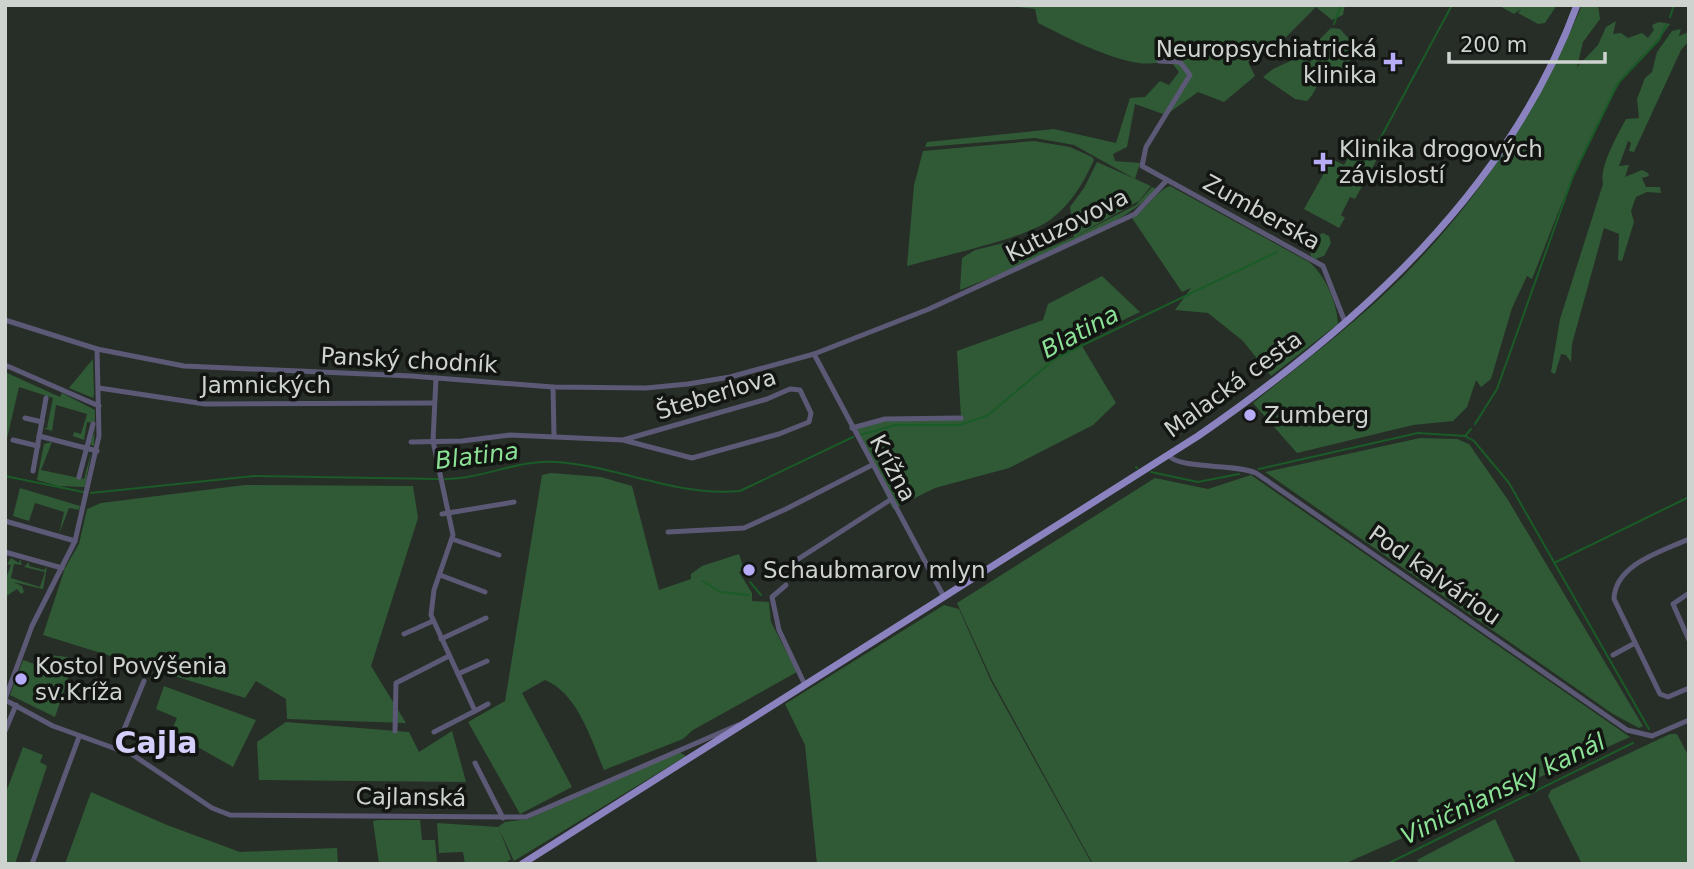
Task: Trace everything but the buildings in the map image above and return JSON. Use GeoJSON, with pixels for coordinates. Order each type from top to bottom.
{"type":"FeatureCollection","features":[{"type":"Feature","properties":{"kind":"main road","name":"Malacká cesta"},"geometry":{"type":"LineString","coordinates":[[805,685],[1141,473],[1238,408],[1345,322],[1404,269],[1477,184],[1537,91],[1577,5]]}},
{"type":"Feature","properties":{"kind":"main road"},"geometry":{"type":"LineString","coordinates":[[522,864],[805,685]]}},
{"type":"Feature","properties":{"kind":"street","name":"Kutuzovova"},"geometry":{"type":"LineString","coordinates":[[814,354],[929,309],[1135,215],[1167,180],[1142,166],[1142,158],[1190,75],[1180,62],[1159,61]]}},
{"type":"Feature","properties":{"kind":"street","name":"Zumberska"},"geometry":{"type":"LineString","coordinates":[[1167,180],[1323,266],[1345,322]]}},
{"type":"Feature","properties":{"kind":"street","name":"Panský chodník"},"geometry":{"type":"LineString","coordinates":[[5,320],[97,349],[184,366],[436,378],[553,387],[646,388],[688,384],[730,377],[814,354]]}},
{"type":"Feature","properties":{"kind":"street"},"geometry":{"type":"LineString","coordinates":[[5,699],[36,617],[75,541],[85,505],[97,452],[97,349]]}},
{"type":"Feature","properties":{"kind":"street","name":"Krížna"},"geometry":{"type":"LineString","coordinates":[[814,354],[944,597]]}},
{"type":"Feature","properties":{"kind":"street"},"geometry":{"type":"LineString","coordinates":[[5,365],[99,405]]}},
{"type":"Feature","properties":{"kind":"street"},"geometry":{"type":"LineString","coordinates":[[436,378],[433,441],[452,539],[432,597],[433,621],[475,711]]}},
{"type":"Feature","properties":{"kind":"street"},"geometry":{"type":"LineString","coordinates":[[553,387],[554,435]]}},
{"type":"Feature","properties":{"kind":"street","name":"Jamnických"},"geometry":{"type":"LineString","coordinates":[[99,388],[205,404],[434,403]]}},
{"type":"Feature","properties":{"kind":"street","name":"Šteberlova"},"geometry":{"type":"LineString","coordinates":[[411,442],[554,435],[623,440],[692,458],[779,434],[809,422],[811,413],[800,390],[790,389],[767,399],[623,440]]}},
{"type":"Feature","properties":{"kind":"street"},"geometry":{"type":"LineString","coordinates":[[33,471],[46,398]]}},
{"type":"Feature","properties":{"kind":"street"},"geometry":{"type":"LineString","coordinates":[[25,418],[42,422]]}},
{"type":"Feature","properties":{"kind":"street"},"geometry":{"type":"LineString","coordinates":[[853,429],[885,419],[961,418]]}},
{"type":"Feature","properties":{"kind":"street"},"geometry":{"type":"LineString","coordinates":[[79,477],[93,424]]}},
{"type":"Feature","properties":{"kind":"street"},"geometry":{"type":"LineString","coordinates":[[644,446],[647,433]]}},
{"type":"Feature","properties":{"kind":"street"},"geometry":{"type":"LineString","coordinates":[[39,436],[97,452]]}},
{"type":"Feature","properties":{"kind":"street"},"geometry":{"type":"LineString","coordinates":[[13,440],[38,446]]}},
{"type":"Feature","properties":{"kind":"street","name":"Pod kalváriou"},"geometry":{"type":"LineString","coordinates":[[1168,455],[1177,463],[1238,466],[1256,473],[1627,730],[1652,736],[1689,720]]}},
{"type":"Feature","properties":{"kind":"street"},"geometry":{"type":"LineString","coordinates":[[668,532],[744,528],[872,465]]}},
{"type":"Feature","properties":{"kind":"street"},"geometry":{"type":"LineString","coordinates":[[789,565],[890,500]]}},
{"type":"Feature","properties":{"kind":"street"},"geometry":{"type":"LineString","coordinates":[[445,513],[514,502]]}},
{"type":"Feature","properties":{"kind":"street"},"geometry":{"type":"LineString","coordinates":[[5,521],[75,541]]}},
{"type":"Feature","properties":{"kind":"street"},"geometry":{"type":"LineString","coordinates":[[452,539],[499,555]]}},
{"type":"Feature","properties":{"kind":"street"},"geometry":{"type":"LineString","coordinates":[[1689,539],[1629,568],[1614,593],[1614,599],[1660,694],[1668,697],[1689,688]]}},
{"type":"Feature","properties":{"kind":"street"},"geometry":{"type":"LineString","coordinates":[[5,563],[7,553],[62,568]]}},
{"type":"Feature","properties":{"kind":"street"},"geometry":{"type":"LineString","coordinates":[[440,575],[485,592]]}},
{"type":"Feature","properties":{"kind":"street"},"geometry":{"type":"LineString","coordinates":[[786,585],[772,597],[779,630],[805,685]]}},
{"type":"Feature","properties":{"kind":"street"},"geometry":{"type":"LineString","coordinates":[[1689,593],[1673,604],[1689,640]]}},
{"type":"Feature","properties":{"kind":"street"},"geometry":{"type":"LineString","coordinates":[[441,639],[486,618]]}},
{"type":"Feature","properties":{"kind":"street"},"geometry":{"type":"LineString","coordinates":[[404,634],[433,621]]}},
{"type":"Feature","properties":{"kind":"street"},"geometry":{"type":"LineString","coordinates":[[1613,655],[1635,643]]}},
{"type":"Feature","properties":{"kind":"street"},"geometry":{"type":"LineString","coordinates":[[395,731],[396,683],[449,656]]}},
{"type":"Feature","properties":{"kind":"street"},"geometry":{"type":"LineString","coordinates":[[457,674],[486,661]]}},
{"type":"Feature","properties":{"kind":"street"},"geometry":{"type":"LineString","coordinates":[[116,748],[144,681]]}},
{"type":"Feature","properties":{"kind":"street","name":"Cajlanská"},"geometry":{"type":"LineString","coordinates":[[5,699],[79,737],[116,748],[146,764],[212,808],[230,816],[526,817],[692,742],[744,722]]}},
{"type":"Feature","properties":{"kind":"street"},"geometry":{"type":"LineString","coordinates":[[434,732],[488,704]]}},
{"type":"Feature","properties":{"kind":"street"},"geometry":{"type":"LineString","coordinates":[[5,731],[16,705]]}},
{"type":"Feature","properties":{"kind":"street"},"geometry":{"type":"LineString","coordinates":[[32,864],[79,737]]}},
{"type":"Feature","properties":{"kind":"street"},"geometry":{"type":"LineString","coordinates":[[692,742],[698,752]]}},
{"type":"Feature","properties":{"kind":"street"},"geometry":{"type":"LineString","coordinates":[[475,763],[503,818]]}},
{"type":"Feature","properties":{"kind":"green space"},"geometry":{"type":"Polygon","coordinates":[[[1000,5],[1345,5],[1343,15],[1332,20],[1316,7],[1280,43],[1274,40],[1248,62],[1255,76],[1224,102],[1198,92],[1166,115],[1135,104],[1127,147],[1113,154],[1115,161],[1140,163],[1135,179],[1074,145],[1035,138],[925,147],[927,142],[1054,129],[1116,143],[1130,98],[1145,97],[1160,81],[1169,85],[1179,72],[1172,63],[1139,63],[1100,52],[1038,23],[1035,9],[1000,5]]]}},
{"type":"Feature","properties":{"kind":"green space"},"geometry":{"type":"Polygon","coordinates":[[[1498,5],[1557,5],[1545,23],[1538,24],[1518,13],[1521,9],[1514,14],[1498,5]]]}},
{"type":"Feature","properties":{"kind":"green space"},"geometry":{"type":"Polygon","coordinates":[[[1582,5],[1598,5],[1600,19],[1583,42],[1577,67],[1598,45],[1606,27],[1616,21],[1613,34],[1621,33],[1628,38],[1642,33],[1648,38],[1654,30],[1652,25],[1659,22],[1670,24],[1623,78],[1593,132],[1532,279],[1527,276],[1512,308],[1491,379],[1481,387],[1476,380],[1467,407],[1453,421],[1413,425],[1297,453],[1253,403],[1377,301],[1410,269],[1469,201],[1496,164],[1543,87],[1582,5]]]}},
{"type":"Feature","properties":{"kind":"green space"},"geometry":{"type":"Polygon","coordinates":[[[1331,28],[1340,29],[1349,39],[1356,39],[1352,55],[1337,74],[1326,73],[1323,76],[1307,101],[1295,99],[1263,77],[1273,69],[1299,57],[1311,62],[1309,50],[1331,28]]]}},
{"type":"Feature","properties":{"kind":"green space"},"geometry":{"type":"Polygon","coordinates":[[[1681,29],[1679,36],[1689,32],[1689,41],[1681,50],[1634,152],[1629,151],[1631,143],[1628,141],[1619,166],[1629,165],[1625,177],[1642,170],[1648,173],[1649,176],[1642,178],[1646,187],[1660,187],[1661,193],[1647,192],[1636,197],[1631,211],[1634,222],[1622,261],[1618,260],[1619,234],[1604,228],[1572,344],[1571,362],[1566,355],[1561,354],[1555,374],[1551,372],[1560,319],[1603,184],[1606,160],[1626,119],[1639,118],[1637,99],[1645,78],[1652,72],[1657,52],[1672,31],[1681,29]]]}},
{"type":"Feature","properties":{"kind":"green space"},"geometry":{"type":"Polygon","coordinates":[[[1358,139],[1381,152],[1355,199],[1350,197],[1341,215],[1345,218],[1339,228],[1304,209],[1332,159],[1344,165],[1358,139]]]}},
{"type":"Feature","properties":{"kind":"green space"},"geometry":{"type":"Polygon","coordinates":[[[1034,141],[1070,147],[1094,160],[1081,185],[1064,207],[1050,220],[1022,234],[907,266],[914,185],[923,151],[1034,141]]]}},
{"type":"Feature","properties":{"kind":"green space"},"geometry":{"type":"Polygon","coordinates":[[[1097,162],[1151,186],[1139,201],[1074,237],[1070,207],[1084,188],[1097,162]]]}},
{"type":"Feature","properties":{"kind":"green space"},"geometry":{"type":"Polygon","coordinates":[[[1170,186],[1309,262],[1329,290],[1338,324],[1271,376],[1243,341],[1208,313],[1175,310],[1191,288],[1182,292],[1132,218],[1170,186]]]}},
{"type":"Feature","properties":{"kind":"green space"},"geometry":{"type":"Polygon","coordinates":[[[1152,187],[1156,189],[1140,204],[1093,233],[1036,260],[960,290],[962,258],[975,250],[1012,241],[1019,254],[1027,257],[1074,237],[1136,205],[1152,187]]]}},
{"type":"Feature","properties":{"kind":"green space"},"geometry":{"type":"Polygon","coordinates":[[[1323,233],[1329,236],[1331,243],[1324,256],[1315,259],[1310,253],[1311,246],[1314,239],[1323,233]]]}},
{"type":"Feature","properties":{"kind":"green space"},"geometry":{"type":"Polygon","coordinates":[[[1102,276],[1140,312],[1079,341],[1116,403],[1093,425],[1009,468],[935,488],[893,509],[853,428],[869,422],[961,418],[957,351],[1043,320],[1048,304],[1102,276]]]}},
{"type":"Feature","properties":{"kind":"green space"},"geometry":{"type":"Polygon","coordinates":[[[93,359],[94,395],[93,398],[69,388],[93,359]]]}},
{"type":"Feature","properties":{"kind":"green space"},"geometry":{"type":"Polygon","coordinates":[[[5,372],[60,397],[62,393],[95,410],[94,431],[93,423],[87,422],[84,440],[73,436],[74,432],[81,434],[87,414],[56,405],[52,431],[43,428],[47,428],[53,398],[19,387],[5,447],[5,372]]]}},
{"type":"Feature","properties":{"kind":"green space"},"geometry":{"type":"Polygon","coordinates":[[[94,432],[94,446],[89,444],[94,432]]]}},
{"type":"Feature","properties":{"kind":"green space"},"geometry":{"type":"Polygon","coordinates":[[[1420,438],[1457,439],[1469,444],[1508,500],[1643,726],[1639,728],[1613,714],[1265,472],[1420,438]]]}},
{"type":"Feature","properties":{"kind":"green space"},"geometry":{"type":"Polygon","coordinates":[[[52,442],[41,470],[84,479],[91,453],[85,487],[58,486],[37,480],[44,444],[52,442]]]}},
{"type":"Feature","properties":{"kind":"green space"},"geometry":{"type":"Polygon","coordinates":[[[551,473],[601,477],[632,486],[659,590],[691,579],[691,574],[702,566],[739,554],[744,569],[739,572],[752,593],[752,601],[769,602],[771,622],[797,672],[693,730],[683,739],[604,770],[575,706],[545,680],[522,693],[572,787],[520,814],[468,722],[505,701],[542,475],[551,473]]]}},
{"type":"Feature","properties":{"kind":"green space"},"geometry":{"type":"Polygon","coordinates":[[[1251,475],[1630,737],[1344,864],[1093,864],[992,680],[957,603],[1155,478],[1208,489],[1251,475]]]}},
{"type":"Feature","properties":{"kind":"green space"},"geometry":{"type":"Polygon","coordinates":[[[245,485],[413,486],[418,518],[371,666],[406,723],[287,719],[286,699],[256,681],[245,698],[43,635],[65,568],[79,544],[87,509],[101,503],[245,485]]]}},
{"type":"Feature","properties":{"kind":"green space"},"geometry":{"type":"Polygon","coordinates":[[[20,488],[80,506],[79,510],[69,508],[59,534],[64,512],[35,503],[29,521],[13,516],[20,488]]]}},
{"type":"Feature","properties":{"kind":"green space"},"geometry":{"type":"Polygon","coordinates":[[[11,558],[19,563],[20,559],[22,565],[14,564],[11,578],[40,587],[45,572],[24,567],[29,562],[29,566],[44,570],[47,567],[43,589],[13,582],[22,586],[24,592],[21,594],[17,589],[5,597],[5,581],[11,565],[7,564],[11,558]]]}},
{"type":"Feature","properties":{"kind":"green space"},"geometry":{"type":"Polygon","coordinates":[[[944,605],[959,609],[991,681],[1092,864],[817,864],[805,745],[785,704],[944,605]]]}},
{"type":"Feature","properties":{"kind":"green space"},"geometry":{"type":"Polygon","coordinates":[[[50,655],[75,658],[55,717],[10,695],[23,660],[46,668],[50,655]]]}},
{"type":"Feature","properties":{"kind":"green space"},"geometry":{"type":"Polygon","coordinates":[[[164,686],[256,720],[233,767],[171,732],[177,718],[156,709],[164,686]]]}},
{"type":"Feature","properties":{"kind":"green space"},"geometry":{"type":"Polygon","coordinates":[[[286,722],[409,732],[419,752],[452,731],[466,782],[259,780],[257,742],[286,722]]]}},
{"type":"Feature","properties":{"kind":"green space"},"geometry":{"type":"Polygon","coordinates":[[[1670,734],[1677,734],[1689,757],[1689,864],[1582,864],[1548,796],[1551,790],[1670,734]]]}},
{"type":"Feature","properties":{"kind":"green space"},"geometry":{"type":"Polygon","coordinates":[[[23,747],[43,755],[40,762],[47,766],[15,864],[5,864],[5,795],[23,747]]]}},
{"type":"Feature","properties":{"kind":"green space"},"geometry":{"type":"Polygon","coordinates":[[[677,751],[686,756],[514,861],[499,829],[511,859],[504,864],[465,864],[463,852],[439,853],[437,823],[498,827],[505,822],[528,819],[677,751]]]}},
{"type":"Feature","properties":{"kind":"green space"},"geometry":{"type":"Polygon","coordinates":[[[91,792],[167,825],[240,852],[337,848],[338,864],[65,864],[91,792]]]}},
{"type":"Feature","properties":{"kind":"green space"},"geometry":{"type":"Polygon","coordinates":[[[1495,819],[1516,864],[1420,864],[1417,860],[1495,819]]]}},
{"type":"Feature","properties":{"kind":"green space"},"geometry":{"type":"Polygon","coordinates":[[[420,820],[422,840],[435,840],[437,862],[379,864],[373,821],[420,820]]]}},
{"type":"Feature","properties":{"kind":"waterway"},"geometry":{"type":"LineString","coordinates":[[1334,24],[1341,5]]}},
{"type":"Feature","properties":{"kind":"waterway","name":"Blatina"},"geometry":{"type":"LineString","coordinates":[[1372,154],[1452,5]]}},
{"type":"Feature","properties":{"kind":"waterway"},"geometry":{"type":"LineString","coordinates":[[1670,17],[1674,5]]}},
{"type":"Feature","properties":{"kind":"waterway"},"geometry":{"type":"LineString","coordinates":[[1475,424],[1497,389],[1573,176],[1618,83],[1659,40],[1666,25]]}},
{"type":"Feature","properties":{"kind":"waterway","name":"Blatina"},"geometry":{"type":"LineString","coordinates":[[860,435],[896,425],[959,425],[987,416],[1056,358],[1277,252]]}},
{"type":"Feature","properties":{"kind":"waterway"},"geometry":{"type":"LineString","coordinates":[[1465,436],[1471,429]]}},
{"type":"Feature","properties":{"kind":"waterway"},"geometry":{"type":"LineString","coordinates":[[1259,469],[1418,433],[1465,436],[1474,441],[1509,483],[1649,729]]}},
{"type":"Feature","properties":{"kind":"waterway","name":"Blatina"},"geometry":{"type":"LineString","coordinates":[[445,479],[473,476],[528,463],[556,462],[602,469],[693,490],[740,491],[853,437]]}},
{"type":"Feature","properties":{"kind":"waterway"},"geometry":{"type":"LineString","coordinates":[[1151,472],[1198,482],[1239,474]]}},
{"type":"Feature","properties":{"kind":"waterway","name":"Blatina"},"geometry":{"type":"LineString","coordinates":[[5,476],[83,492]]}},
{"type":"Feature","properties":{"kind":"waterway","name":"Blatina"},"geometry":{"type":"LineString","coordinates":[[91,493],[254,476],[439,479]]}},
{"type":"Feature","properties":{"kind":"waterway"},"geometry":{"type":"LineString","coordinates":[[1554,563],[1689,497]]}},
{"type":"Feature","properties":{"kind":"waterway"},"geometry":{"type":"LineString","coordinates":[[703,581],[720,592],[749,595]]}},
{"type":"Feature","properties":{"kind":"waterway"},"geometry":{"type":"LineString","coordinates":[[750,582],[761,595]]}},
{"type":"Feature","properties":{"kind":"waterway","name":"Viničniansky kanál"},"geometry":{"type":"LineString","coordinates":[[1387,864],[1633,743]]}},
{"type":"Feature","properties":{"kind":"place","name":"Neuropsychiatrická klinika"},"geometry":{"type":"Point","coordinates":[1393,62]}},
{"type":"Feature","properties":{"kind":"place","name":"Klinika drogových závislostí"},"geometry":{"type":"Point","coordinates":[1323,162]}},
{"type":"Feature","properties":{"kind":"place","name":"Zumberg"},"geometry":{"type":"Point","coordinates":[1250,415]}},
{"type":"Feature","properties":{"kind":"place","name":"Schaubmarov mlyn"},"geometry":{"type":"Point","coordinates":[749,570]}},
{"type":"Feature","properties":{"kind":"place","name":"Kostol Povýšenia sv.Kríža"},"geometry":{"type":"Point","coordinates":[21,679]}},
{"type":"Feature","properties":{"kind":"district","name":"Cajla"},"geometry":{"type":"Point","coordinates":[156,743]}}]}
